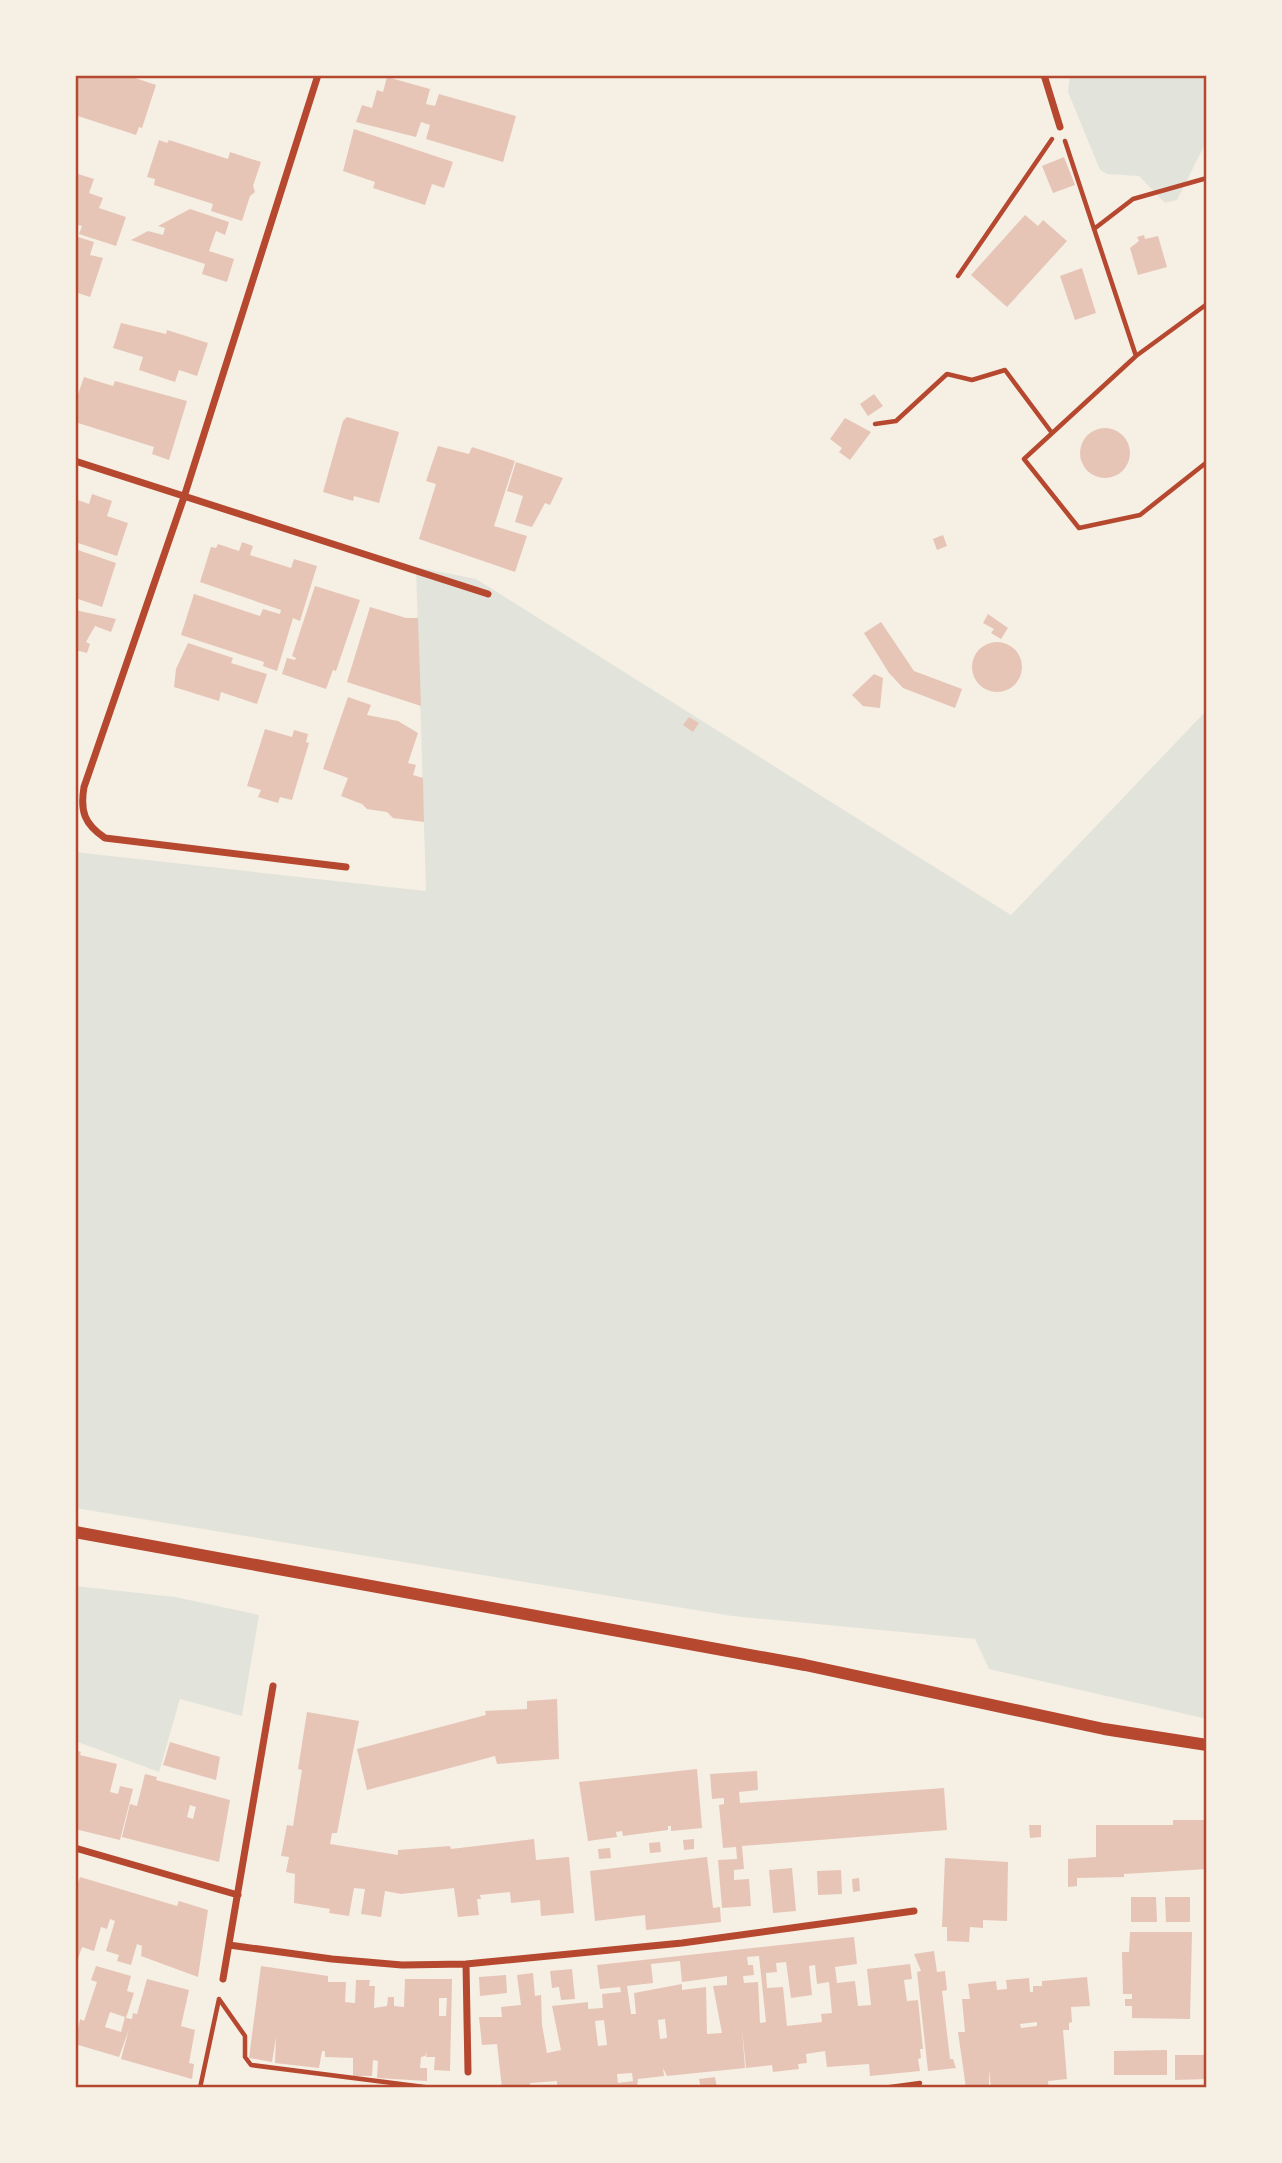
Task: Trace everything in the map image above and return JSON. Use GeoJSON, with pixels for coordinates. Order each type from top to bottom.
{"type":"FeatureCollection","features":[{"type":"Feature","properties":{"kind":"street"},"geometry":{"type":"LineString","coordinates":[[318,75],[184,497],[84,787],[80,807],[92,830],[105,838],[346,867]]}},
{"type":"Feature","properties":{"kind":"street"},"geometry":{"type":"LineString","coordinates":[[1044,75],[1060,127]]}},
{"type":"Feature","properties":{"kind":"street"},"geometry":{"type":"LineString","coordinates":[[75,461],[488,594]]}},
{"type":"Feature","properties":{"kind":"street"},"geometry":{"type":"LineString","coordinates":[[75,1532],[805,1665],[1104,1730],[1207,1745]]}},
{"type":"Feature","properties":{"kind":"street"},"geometry":{"type":"LineString","coordinates":[[223,1979],[273,1686]]}},
{"type":"Feature","properties":{"kind":"street"},"geometry":{"type":"LineString","coordinates":[[75,1848],[238,1895]]}},
{"type":"Feature","properties":{"kind":"street"},"geometry":{"type":"LineString","coordinates":[[229,1945],[402,1965],[466,1964],[682,1942],[914,1911]]}},
{"type":"Feature","properties":{"kind":"street"},"geometry":{"type":"LineString","coordinates":[[466,1964],[468,2072]]}},
{"type":"Feature","properties":{"kind":"path"},"geometry":{"type":"LineString","coordinates":[[1060,127],[1136,356]]}},
{"type":"Feature","properties":{"kind":"path"},"geometry":{"type":"LineString","coordinates":[[958,276],[1060,127]]}},
{"type":"Feature","properties":{"kind":"path"},"geometry":{"type":"LineString","coordinates":[[1094,229],[1133,199],[1207,178]]}},
{"type":"Feature","properties":{"kind":"path"},"geometry":{"type":"LineString","coordinates":[[1207,304],[1136,356],[1024,458],[1079,528],[1140,516],[1207,462]]}},
{"type":"Feature","properties":{"kind":"path"},"geometry":{"type":"LineString","coordinates":[[875,424],[896,421],[947,373],[972,380],[1005,370],[1052,433]]}},
{"type":"Feature","properties":{"kind":"path"},"geometry":{"type":"LineString","coordinates":[[201,2088],[223,1979]]}},
{"type":"Feature","properties":{"kind":"path"},"geometry":{"type":"LineString","coordinates":[[219,1999],[245,2036],[244,2057],[251,2065],[432,2088]]}},
{"type":"Feature","properties":{"kind":"path"},"geometry":{"type":"LineString","coordinates":[[883,2088],[920,2083]]}},
{"type":"Feature","properties":{"kind":"shaded area"},"geometry":{"type":"Polygon","coordinates":[[[1070,75],[1207,75],[1207,140],[1177,200],[1165,203],[1139,176],[1107,174],[1100,170],[1068,92],[1070,75]]]}},
{"type":"Feature","properties":{"kind":"shaded area"},"geometry":{"type":"Polygon","coordinates":[[[416,567],[476,579],[1011,915],[1207,710],[1207,1719],[989,1669],[975,1639],[732,1616],[75,1508],[75,852],[426,891],[416,567]]]}},
{"type":"Feature","properties":{"kind":"shaded area"},"geometry":{"type":"Polygon","coordinates":[[[75,1586],[175,1597],[259,1615],[242,1716],[180,1699],[159,1772],[75,1741],[75,1586]]]}},
{"type":"Feature","properties":{"kind":"building"},"geometry":{"type":"Polygon","coordinates":[[[75,75],[126,75],[156,85],[142,128],[139,127],[136,135],[75,115],[75,75]]]}},
{"type":"Feature","properties":{"kind":"building"},"geometry":{"type":"Polygon","coordinates":[[[387,77],[430,89],[426,104],[435,106],[439,94],[516,116],[503,162],[426,139],[430,125],[421,122],[416,137],[356,122],[362,105],[372,108],[377,90],[383,92],[387,77]]]}},
{"type":"Feature","properties":{"kind":"building"},"geometry":{"type":"Polygon","coordinates":[[[354,129],[453,162],[444,188],[432,184],[425,205],[373,188],[375,182],[343,171],[354,129]]]}},
{"type":"Feature","properties":{"kind":"building"},"geometry":{"type":"Polygon","coordinates":[[[159,140],[167,143],[169,140],[228,159],[230,152],[261,162],[253,186],[255,192],[250,196],[242,221],[211,211],[213,204],[154,185],[155,179],[147,177],[159,140]]]}},
{"type":"Feature","properties":{"kind":"building"},"geometry":{"type":"Polygon","coordinates":[[[1064,157],[1075,185],[1053,193],[1042,166],[1064,157]]]}},
{"type":"Feature","properties":{"kind":"building"},"geometry":{"type":"Polygon","coordinates":[[[75,173],[94,179],[89,193],[103,198],[99,208],[126,217],[116,246],[79,234],[82,226],[75,224],[75,173]]]}},
{"type":"Feature","properties":{"kind":"building"},"geometry":{"type":"Polygon","coordinates":[[[190,209],[229,222],[225,235],[216,231],[209,251],[234,259],[227,282],[202,274],[205,264],[131,240],[148,231],[163,235],[165,228],[158,226],[190,209]]]}},
{"type":"Feature","properties":{"kind":"building"},"geometry":{"type":"Polygon","coordinates":[[[1025,215],[1038,226],[1043,220],[1067,241],[1007,307],[971,275],[1025,215]]]}},
{"type":"Feature","properties":{"kind":"building"},"geometry":{"type":"Polygon","coordinates":[[[1144,235],[1145,239],[1158,236],[1167,267],[1138,275],[1130,248],[1139,241],[1137,237],[1144,235]]]}},
{"type":"Feature","properties":{"kind":"building"},"geometry":{"type":"Polygon","coordinates":[[[75,236],[94,242],[90,255],[103,258],[90,297],[75,292],[75,236]]]}},
{"type":"Feature","properties":{"kind":"building"},"geometry":{"type":"Polygon","coordinates":[[[1082,268],[1096,313],[1075,320],[1060,276],[1082,268]]]}},
{"type":"Feature","properties":{"kind":"building"},"geometry":{"type":"Polygon","coordinates":[[[121,323],[166,334],[167,330],[208,343],[197,376],[179,370],[175,382],[139,370],[143,357],[113,348],[121,323]]]}},
{"type":"Feature","properties":{"kind":"building"},"geometry":{"type":"Polygon","coordinates":[[[84,377],[113,386],[115,381],[187,401],[169,460],[152,454],[154,447],[75,422],[75,403],[84,377]]]}},
{"type":"Feature","properties":{"kind":"building"},"geometry":{"type":"Polygon","coordinates":[[[874,394],[883,406],[868,416],[860,404],[874,394]]]}},
{"type":"Feature","properties":{"kind":"building"},"geometry":{"type":"Polygon","coordinates":[[[347,417],[399,432],[379,503],[354,496],[353,501],[323,492],[343,421],[347,417]]]}},
{"type":"Feature","properties":{"kind":"building"},"geometry":{"type":"Polygon","coordinates":[[[845,418],[871,432],[850,460],[839,452],[842,448],[830,439],[845,418]]]}},
{"type":"Feature","properties":{"kind":"building"},"geometry":{"type":"Polygon","coordinates":[[[1105,428],[1122,436],[1130,453],[1122,470],[1105,478],[1088,470],[1080,453],[1088,436],[1105,428]]]}},
{"type":"Feature","properties":{"kind":"building"},"geometry":{"type":"Polygon","coordinates":[[[438,446],[469,454],[472,447],[515,461],[494,526],[527,536],[515,572],[419,539],[436,484],[426,481],[438,446]]]}},
{"type":"Feature","properties":{"kind":"building"},"geometry":{"type":"Polygon","coordinates":[[[516,462],[563,478],[550,505],[545,503],[532,527],[515,522],[523,496],[507,491],[516,462]]]}},
{"type":"Feature","properties":{"kind":"building"},"geometry":{"type":"Polygon","coordinates":[[[92,494],[112,501],[107,516],[128,523],[117,556],[75,542],[75,499],[89,504],[92,494]]]}},
{"type":"Feature","properties":{"kind":"building"},"geometry":{"type":"Polygon","coordinates":[[[943,535],[947,546],[937,550],[933,539],[943,535]]]}},
{"type":"Feature","properties":{"kind":"building"},"geometry":{"type":"Polygon","coordinates":[[[242,542],[253,546],[250,555],[291,568],[294,559],[317,566],[300,621],[293,618],[277,671],[263,666],[264,662],[181,635],[194,594],[260,616],[263,609],[280,614],[281,610],[200,582],[211,547],[216,548],[218,544],[239,551],[242,542]]]}},
{"type":"Feature","properties":{"kind":"building"},"geometry":{"type":"Polygon","coordinates":[[[75,549],[116,563],[102,607],[75,598],[75,549]]]}},
{"type":"Feature","properties":{"kind":"building"},"geometry":{"type":"Polygon","coordinates":[[[315,586],[360,600],[336,671],[333,670],[326,689],[282,674],[287,658],[296,658],[292,656],[315,586]]]}},
{"type":"Feature","properties":{"kind":"building"},"geometry":{"type":"Polygon","coordinates":[[[370,607],[406,618],[418,618],[421,706],[347,682],[370,607]]]}},
{"type":"Feature","properties":{"kind":"building"},"geometry":{"type":"Polygon","coordinates":[[[75,610],[116,619],[111,632],[95,626],[86,642],[90,644],[87,653],[75,650],[75,610]]]}},
{"type":"Feature","properties":{"kind":"building"},"geometry":{"type":"Polygon","coordinates":[[[988,614],[1008,628],[1001,639],[991,633],[994,629],[983,623],[988,614]]]}},
{"type":"Feature","properties":{"kind":"building"},"geometry":{"type":"Polygon","coordinates":[[[881,622],[914,671],[962,689],[955,708],[903,688],[889,673],[864,633],[881,622]]]}},
{"type":"Feature","properties":{"kind":"building"},"geometry":{"type":"Polygon","coordinates":[[[997,642],[1014,650],[1022,667],[1014,684],[997,692],[980,684],[972,667],[980,650],[997,642]]]}},
{"type":"Feature","properties":{"kind":"building"},"geometry":{"type":"Polygon","coordinates":[[[188,643],[233,658],[231,663],[267,674],[257,704],[221,692],[219,701],[174,687],[176,669],[188,643]]]}},
{"type":"Feature","properties":{"kind":"building"},"geometry":{"type":"Polygon","coordinates":[[[874,674],[883,678],[880,708],[863,706],[852,695],[874,674]]]}},
{"type":"Feature","properties":{"kind":"building"},"geometry":{"type":"Polygon","coordinates":[[[348,697],[371,705],[367,715],[398,721],[418,733],[408,763],[416,765],[413,775],[423,778],[424,822],[393,818],[387,812],[367,809],[362,804],[341,796],[348,778],[323,769],[348,697]]]}},
{"type":"Feature","properties":{"kind":"building"},"geometry":{"type":"Polygon","coordinates":[[[689,717],[699,723],[693,732],[683,725],[689,717]]]}},
{"type":"Feature","properties":{"kind":"building"},"geometry":{"type":"Polygon","coordinates":[[[265,729],[292,737],[294,730],[308,734],[306,742],[309,743],[292,800],[280,797],[278,803],[258,797],[261,790],[247,786],[265,729]]]}},
{"type":"Feature","properties":{"kind":"building"},"geometry":{"type":"Polygon","coordinates":[[[557,1699],[559,1759],[497,1764],[495,1756],[367,1790],[357,1749],[486,1715],[485,1711],[527,1709],[527,1701],[557,1699]]]}},
{"type":"Feature","properties":{"kind":"building"},"geometry":{"type":"Polygon","coordinates":[[[307,1712],[359,1721],[337,1833],[332,1833],[330,1844],[398,1855],[398,1850],[450,1846],[451,1849],[534,1839],[536,1860],[569,1857],[574,1913],[541,1916],[540,1900],[511,1903],[510,1892],[480,1895],[481,1899],[477,1899],[479,1915],[458,1917],[454,1888],[401,1894],[385,1891],[381,1917],[361,1914],[365,1889],[354,1888],[349,1916],[329,1913],[330,1909],[294,1903],[295,1874],[286,1872],[289,1857],[281,1856],[287,1825],[293,1826],[302,1770],[298,1769],[307,1712]]]}},
{"type":"Feature","properties":{"kind":"building"},"geometry":{"type":"Polygon","coordinates":[[[170,1742],[220,1757],[216,1780],[163,1765],[170,1742]]]}},
{"type":"Feature","properties":{"kind":"building"},"geometry":{"type":"Polygon","coordinates":[[[75,1750],[81,1752],[80,1755],[117,1764],[110,1792],[118,1794],[120,1786],[133,1789],[120,1840],[75,1829],[75,1750]]]}},
{"type":"Feature","properties":{"kind":"building"},"geometry":{"type":"Polygon","coordinates":[[[697,1769],[702,1828],[671,1831],[671,1826],[668,1826],[668,1830],[623,1836],[622,1831],[616,1832],[617,1837],[588,1841],[579,1782],[697,1769]]]}},
{"type":"Feature","properties":{"kind":"building"},"geometry":{"type":"Polygon","coordinates":[[[757,1771],[758,1790],[739,1792],[740,1803],[944,1788],[947,1830],[742,1846],[744,1869],[734,1870],[734,1880],[749,1879],[751,1906],[722,1908],[718,1860],[737,1859],[736,1847],[723,1848],[719,1805],[724,1804],[724,1798],[712,1799],[710,1774],[757,1771]]]}},
{"type":"Feature","properties":{"kind":"building"},"geometry":{"type":"Polygon","coordinates":[[[145,1774],[157,1777],[156,1780],[230,1800],[219,1862],[122,1837],[130,1804],[137,1806],[145,1774]],[[190,1805],[187,1817],[193,1819],[196,1807],[190,1805]]]}},
{"type":"Feature","properties":{"kind":"building"},"geometry":{"type":"Polygon","coordinates":[[[1173,1820],[1207,1820],[1207,1869],[1124,1874],[1124,1877],[1077,1878],[1077,1886],[1068,1887],[1068,1859],[1096,1857],[1096,1825],[1173,1825],[1173,1820]]]}},
{"type":"Feature","properties":{"kind":"building"},"geometry":{"type":"Polygon","coordinates":[[[1029,1825],[1041,1825],[1041,1837],[1030,1838],[1029,1825]]]}},
{"type":"Feature","properties":{"kind":"building"},"geometry":{"type":"Polygon","coordinates":[[[694,1839],[694,1849],[684,1850],[683,1840],[694,1839]]]}},
{"type":"Feature","properties":{"kind":"building"},"geometry":{"type":"Polygon","coordinates":[[[660,1842],[661,1852],[650,1853],[649,1843],[660,1842]]]}},
{"type":"Feature","properties":{"kind":"building"},"geometry":{"type":"Polygon","coordinates":[[[610,1848],[611,1858],[599,1859],[598,1849],[610,1848]]]}},
{"type":"Feature","properties":{"kind":"building"},"geometry":{"type":"Polygon","coordinates":[[[707,1857],[713,1908],[720,1907],[721,1922],[646,1930],[645,1915],[595,1921],[590,1871],[707,1857]]]}},
{"type":"Feature","properties":{"kind":"building"},"geometry":{"type":"Polygon","coordinates":[[[945,1858],[1008,1862],[1007,1921],[983,1920],[983,1928],[970,1927],[969,1942],[947,1941],[947,1927],[942,1927],[945,1858]]]}},
{"type":"Feature","properties":{"kind":"building"},"geometry":{"type":"Polygon","coordinates":[[[792,1868],[796,1911],[773,1913],[769,1870],[792,1868]]]}},
{"type":"Feature","properties":{"kind":"building"},"geometry":{"type":"Polygon","coordinates":[[[841,1870],[842,1894],[818,1895],[817,1871],[841,1870]]]}},
{"type":"Feature","properties":{"kind":"building"},"geometry":{"type":"Polygon","coordinates":[[[80,1877],[177,1906],[179,1901],[208,1910],[198,1977],[141,1956],[142,1946],[137,1944],[131,1965],[117,1961],[119,1955],[106,1951],[115,1921],[110,1919],[107,1929],[101,1927],[94,1951],[82,1947],[75,1967],[75,1892],[80,1877]]]}},
{"type":"Feature","properties":{"kind":"building"},"geometry":{"type":"Polygon","coordinates":[[[859,1878],[860,1891],[853,1892],[852,1879],[859,1878]]]}},
{"type":"Feature","properties":{"kind":"building"},"geometry":{"type":"Polygon","coordinates":[[[1131,1897],[1156,1897],[1157,1922],[1131,1922],[1131,1897]]]}},
{"type":"Feature","properties":{"kind":"building"},"geometry":{"type":"Polygon","coordinates":[[[1165,1897],[1190,1897],[1190,1922],[1166,1922],[1165,1897]]]}},
{"type":"Feature","properties":{"kind":"building"},"geometry":{"type":"Polygon","coordinates":[[[1130,1932],[1192,1932],[1190,2019],[1132,2018],[1132,2006],[1125,2006],[1125,1999],[1132,1999],[1132,1994],[1123,1994],[1122,1952],[1129,1952],[1130,1932]]]}},
{"type":"Feature","properties":{"kind":"building"},"geometry":{"type":"Polygon","coordinates":[[[854,1937],[857,1964],[835,1967],[837,1983],[855,1981],[858,2006],[871,2005],[867,1969],[910,1964],[912,1979],[904,1980],[907,2001],[918,2000],[923,2049],[920,2049],[921,2058],[918,2059],[920,2071],[870,2076],[869,2064],[827,2067],[825,2051],[806,2054],[807,2063],[798,2064],[799,2069],[773,2072],[772,2065],[746,2068],[742,2029],[745,2068],[667,2076],[663,2068],[664,2076],[638,2079],[637,2088],[557,2088],[557,2081],[530,2083],[530,2088],[502,2088],[497,2044],[482,2045],[479,2017],[502,2017],[501,2007],[521,2005],[517,1975],[533,1973],[535,1996],[541,1995],[547,2053],[561,2050],[552,2006],[588,2002],[588,2009],[603,2008],[602,1994],[621,1992],[620,1987],[600,1989],[597,1965],[854,1937]],[[759,1956],[747,1957],[748,1965],[753,1965],[754,1975],[743,1976],[744,1983],[758,1982],[760,2023],[766,2022],[759,1956]],[[680,1961],[651,1964],[653,1983],[627,1986],[631,2014],[636,2014],[634,1993],[682,1984],[682,1990],[706,1987],[707,2034],[722,2033],[713,1986],[727,1985],[727,1976],[682,1982],[680,1961]],[[786,1962],[776,1963],[777,1972],[766,1973],[767,1988],[783,1987],[787,2026],[822,2022],[821,2014],[832,2013],[829,1982],[817,1984],[815,1965],[809,1966],[812,1995],[791,1998],[786,1962]],[[665,2019],[658,2020],[660,2039],[667,2038],[665,2019]],[[604,2020],[595,2021],[598,2046],[607,2045],[604,2020]],[[632,2073],[617,2074],[618,2083],[633,2081],[632,2073]]]}},
{"type":"Feature","properties":{"kind":"building"},"geometry":{"type":"Polygon","coordinates":[[[934,1951],[937,1972],[945,1971],[947,1990],[942,1991],[950,2059],[953,2059],[956,2068],[928,2071],[917,1972],[921,1971],[914,1954],[934,1951]]]}},
{"type":"Feature","properties":{"kind":"building"},"geometry":{"type":"Polygon","coordinates":[[[96,1966],[131,1976],[127,1991],[134,1993],[126,2018],[132,2019],[133,2013],[137,2014],[147,1979],[189,1990],[181,2026],[195,2030],[189,2063],[194,2064],[192,2079],[121,2059],[129,2029],[119,2057],[75,2044],[80,2019],[84,2021],[97,1982],[91,1980],[96,1966]],[[110,2012],[105,2027],[121,2032],[125,2017],[110,2012]]]}},
{"type":"Feature","properties":{"kind":"building"},"geometry":{"type":"Polygon","coordinates":[[[261,1966],[328,1976],[328,1982],[346,1982],[345,2002],[355,2003],[356,1980],[370,1980],[369,1986],[375,1986],[374,2008],[387,2006],[388,1997],[394,1997],[394,2006],[404,2007],[405,1979],[452,1979],[450,2071],[434,2070],[435,2057],[426,2057],[427,2052],[421,2057],[420,2068],[427,2068],[427,2081],[377,2078],[378,2061],[373,2060],[372,2076],[353,2076],[353,2058],[325,2057],[325,2051],[322,2051],[319,2068],[275,2063],[276,2037],[272,2062],[249,2058],[261,1966]],[[439,1998],[439,2016],[446,2016],[447,1998],[439,1998]]]}},
{"type":"Feature","properties":{"kind":"building"},"geometry":{"type":"Polygon","coordinates":[[[572,1969],[575,1999],[561,2000],[559,1987],[552,1988],[550,1971],[572,1969]]]}},
{"type":"Feature","properties":{"kind":"building"},"geometry":{"type":"Polygon","coordinates":[[[506,1975],[507,1993],[480,1996],[479,1977],[506,1975]]]}},
{"type":"Feature","properties":{"kind":"building"},"geometry":{"type":"Polygon","coordinates":[[[1087,1977],[1090,2006],[1071,2007],[1072,2022],[1069,2023],[1069,2030],[1063,2030],[1067,2079],[1048,2081],[1049,2088],[991,2088],[989,2070],[989,2088],[966,2088],[958,2032],[965,2032],[962,1999],[970,1999],[968,1984],[996,1981],[997,1990],[1007,1989],[1006,1980],[1029,1978],[1030,1992],[1033,1992],[1033,1986],[1042,1986],[1042,1981],[1087,1977]],[[1037,2022],[1020,2024],[1021,2028],[1037,2026],[1037,2022]]]}},
{"type":"Feature","properties":{"kind":"building"},"geometry":{"type":"Polygon","coordinates":[[[1167,2050],[1167,2075],[1114,2075],[1114,2051],[1167,2050]]]}},
{"type":"Feature","properties":{"kind":"building"},"geometry":{"type":"Polygon","coordinates":[[[1175,2055],[1207,2055],[1207,2079],[1175,2080],[1175,2055]]]}},
{"type":"Feature","properties":{"kind":"building"},"geometry":{"type":"Polygon","coordinates":[[[715,2077],[717,2088],[701,2088],[699,2079],[715,2077]]]}}]}
